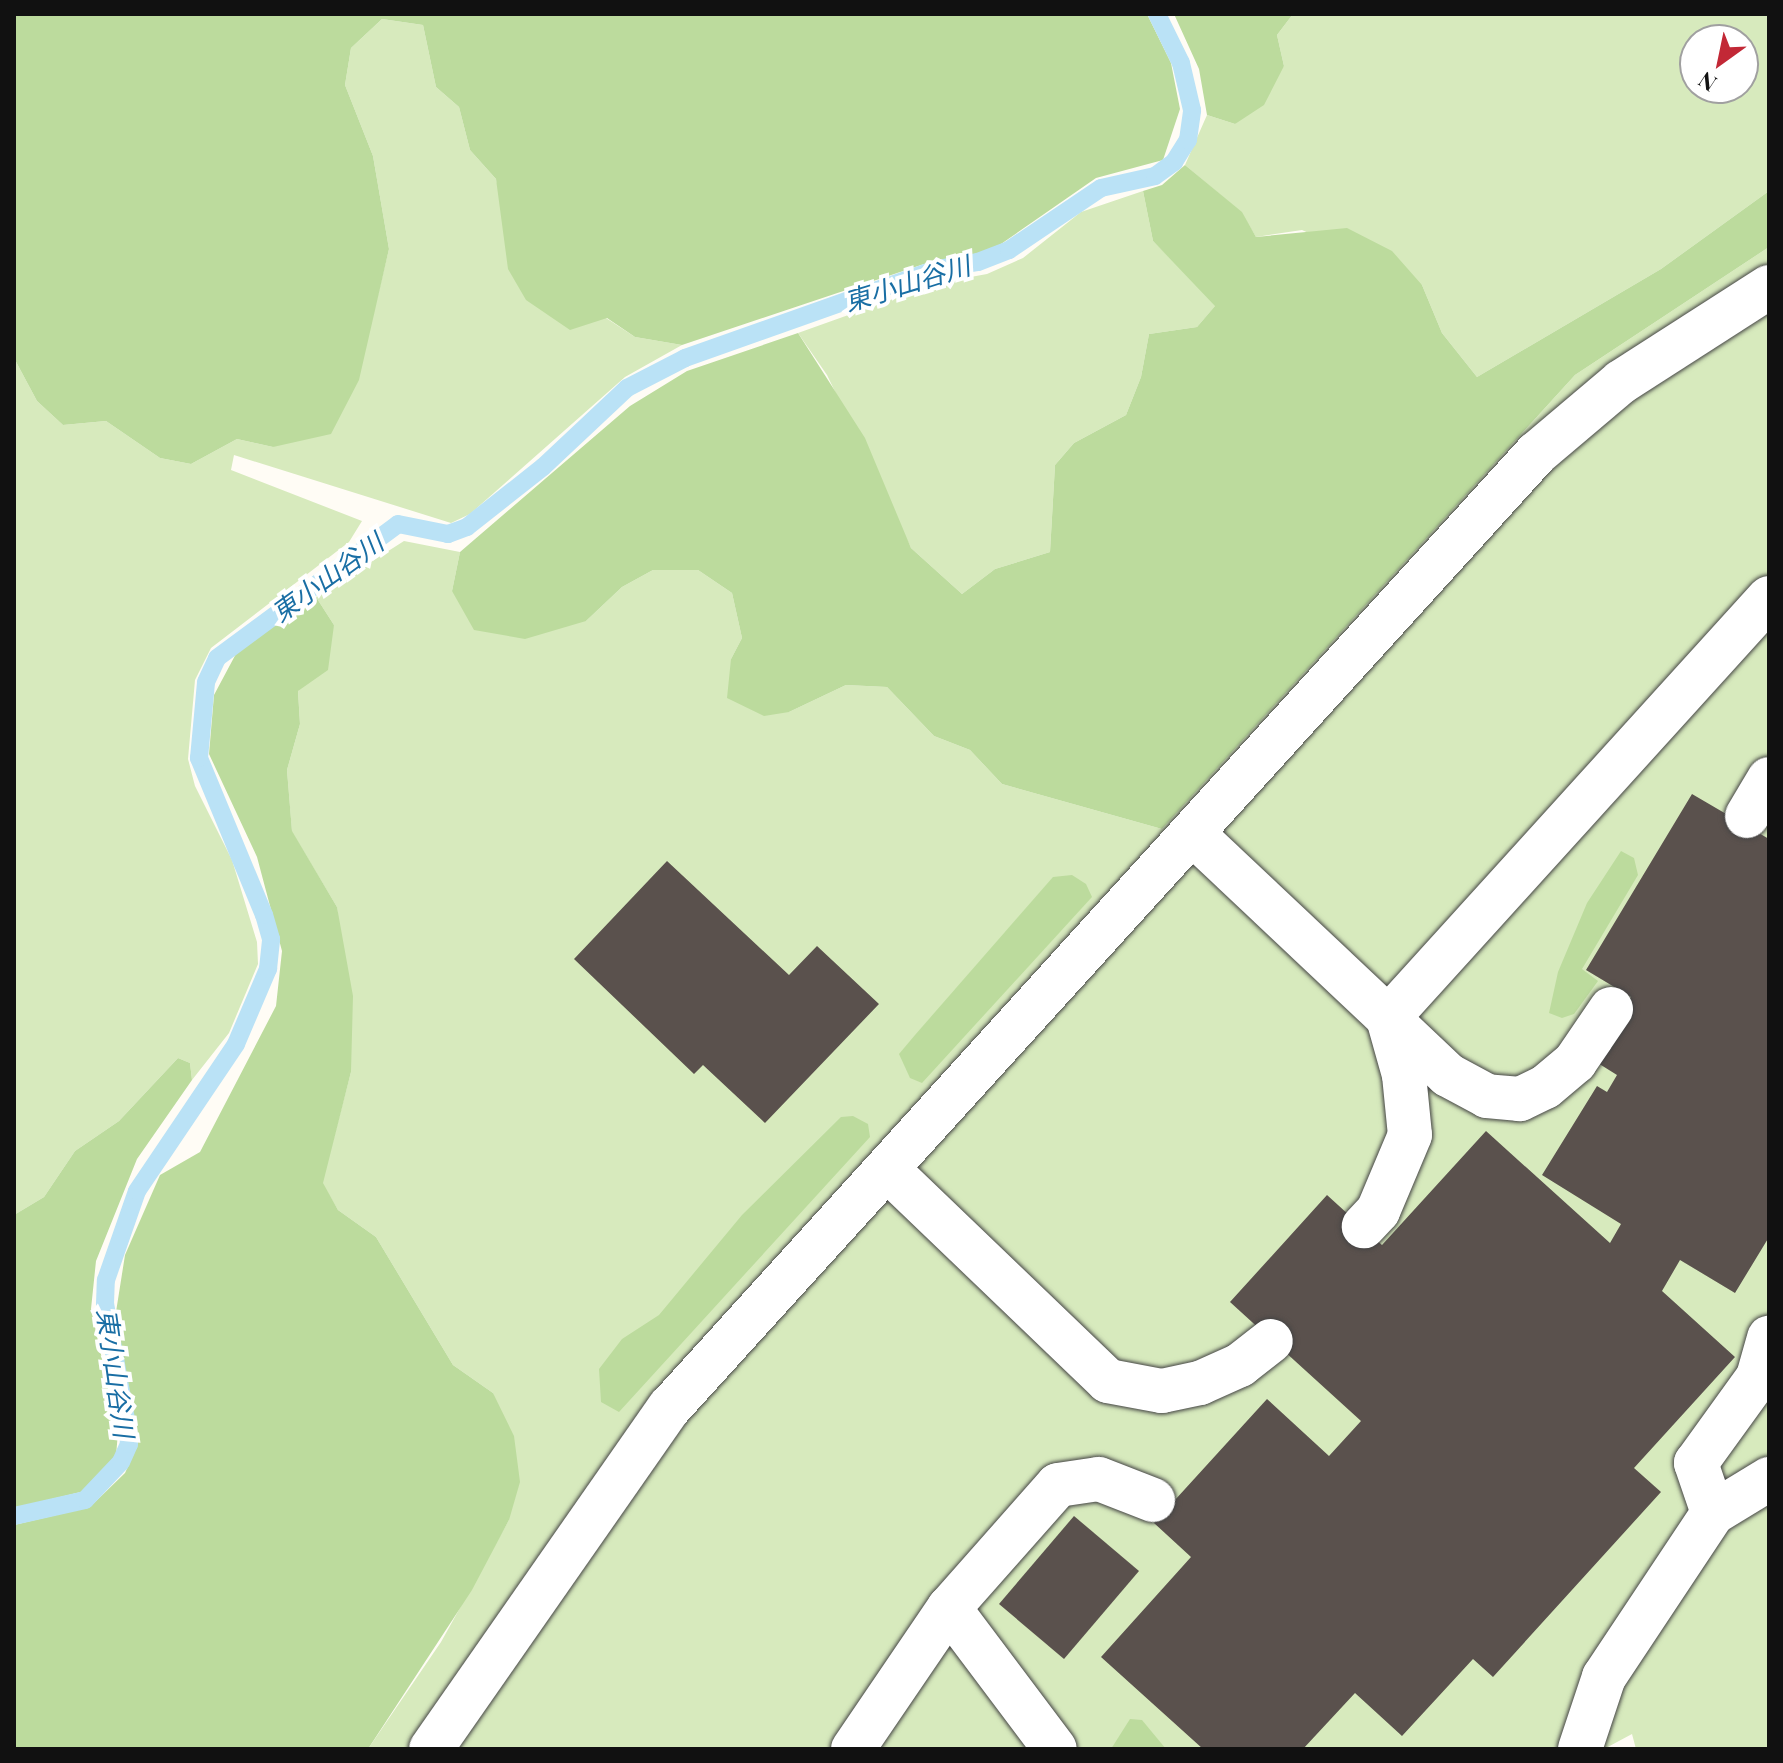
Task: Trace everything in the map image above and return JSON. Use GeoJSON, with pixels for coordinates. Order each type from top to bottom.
{"type":"FeatureCollection","features":[{"type":"Feature","properties":{"kind":"street"},"geometry":{"type":"LineString","coordinates":[[431,1749],[670,1407],[1537,453],[1621,382],[1769,287]]}},
{"type":"Feature","properties":{"kind":"street"},"geometry":{"type":"LineString","coordinates":[[1388,1018],[1769,598]]}},
{"type":"Feature","properties":{"kind":"street"},"geometry":{"type":"LineString","coordinates":[[1747,816],[1769,779]]}},
{"type":"Feature","properties":{"kind":"street"},"geometry":{"type":"LineString","coordinates":[[1192,833],[1448,1075],[1487,1096],[1520,1099],[1545,1087],[1575,1062],[1611,1009]]}},
{"type":"Feature","properties":{"kind":"street"},"geometry":{"type":"LineString","coordinates":[[1364,1226],[1378,1211],[1410,1135],[1404,1075],[1388,1018]]}},
{"type":"Feature","properties":{"kind":"street"},"geometry":{"type":"LineString","coordinates":[[887,1169],[1108,1381],[1162,1391],[1200,1383],[1240,1365],[1271,1341]]}},
{"type":"Feature","properties":{"kind":"street"},"geometry":{"type":"LineString","coordinates":[[1713,1513],[1696,1463],[1758,1377],[1769,1338]]}},
{"type":"Feature","properties":{"kind":"street"},"geometry":{"type":"LineString","coordinates":[[853,1749],[949,1608],[1058,1485],[1099,1479],[1153,1500]]}},
{"type":"Feature","properties":{"kind":"street"},"geometry":{"type":"LineString","coordinates":[[1579,1747],[1611,1665],[1713,1513],[1769,1479]]}},
{"type":"Feature","properties":{"kind":"street"},"geometry":{"type":"LineString","coordinates":[[949,1608],[1055,1749]]}},
{"type":"Feature","properties":{"kind":"green space"},"geometry":{"type":"Polygon","coordinates":[[[14,14],[1147,14],[1171,63],[1180,109],[1163,160],[1096,178],[1001,244],[978,254],[933,261],[682,345],[635,337],[607,318],[570,330],[526,300],[508,269],[496,179],[470,150],[459,107],[436,87],[423,25],[382,19],[351,48],[345,85],[373,156],[389,249],[359,380],[331,434],[273,447],[237,439],[191,464],[160,458],[106,421],[63,425],[37,401],[14,358],[14,14]]]}},
{"type":"Feature","properties":{"kind":"green space"},"geometry":{"type":"Polygon","coordinates":[[[1174,14],[1293,14],[1277,35],[1284,66],[1264,105],[1235,124],[1207,115],[1199,69],[1174,14]]]}},
{"type":"Feature","properties":{"kind":"green space"},"geometry":{"type":"Polygon","coordinates":[[[1293,14],[1769,14],[1769,191],[1661,269],[1477,377],[1442,333],[1422,285],[1302,230],[1256,237],[1241,212],[1185,165],[1207,115],[1235,124],[1284,66],[1277,35],[1293,14]]]}},
{"type":"Feature","properties":{"kind":"green space"},"geometry":{"type":"Polygon","coordinates":[[[382,19],[423,25],[436,87],[459,107],[470,150],[496,179],[502,205],[606,318],[635,337],[682,345],[625,377],[470,514],[451,523],[234,455],[231,470],[362,521],[349,542],[211,648],[195,680],[188,759],[195,786],[232,860],[257,942],[258,964],[229,1033],[192,1080],[190,1063],[178,1058],[119,1121],[75,1151],[44,1197],[14,1215],[14,358],[37,401],[63,425],[106,421],[160,458],[191,464],[237,439],[273,447],[374,311],[389,249],[373,156],[345,85],[351,48],[382,19]]]}},
{"type":"Feature","properties":{"kind":"green space"},"geometry":{"type":"Polygon","coordinates":[[[1185,165],[1242,212],[1256,237],[1347,228],[1392,251],[1422,285],[1442,333],[1477,377],[1661,269],[1769,191],[1769,247],[1575,375],[1162,829],[1002,784],[970,750],[934,736],[887,687],[846,685],[789,712],[764,716],[727,698],[731,659],[742,638],[732,593],[698,570],[653,570],[622,587],[586,621],[525,639],[474,630],[452,591],[460,552],[630,406],[687,371],[798,333],[865,438],[911,548],[962,594],[995,569],[1050,552],[1055,465],[1074,443],[1126,415],[1141,377],[1149,334],[1197,327],[1215,306],[1153,241],[1143,191],[1162,185],[1185,165]]]}},
{"type":"Feature","properties":{"kind":"green space"},"geometry":{"type":"Polygon","coordinates":[[[1143,191],[1153,241],[1216,305],[1197,327],[1149,334],[1141,377],[1126,415],[1074,443],[1055,465],[1050,552],[995,569],[962,594],[911,548],[827,375],[798,333],[938,283],[987,274],[1023,258],[1081,212],[1143,191]]]}},
{"type":"Feature","properties":{"kind":"green space"},"geometry":{"type":"Polygon","coordinates":[[[1769,247],[1769,1749],[1636,1749],[1632,1734],[1604,1749],[368,1749],[441,1642],[509,1520],[493,1393],[453,1365],[376,1237],[338,1210],[322,1183],[351,1072],[337,907],[292,832],[287,770],[300,724],[298,691],[334,625],[316,597],[404,541],[460,552],[452,591],[586,621],[622,587],[653,570],[698,570],[732,593],[742,638],[731,659],[789,712],[846,685],[887,687],[934,736],[970,750],[1002,784],[1162,829],[1575,375],[1769,247]]]}},
{"type":"Feature","properties":{"kind":"green space"},"geometry":{"type":"Polygon","coordinates":[[[316,597],[334,625],[328,670],[298,691],[300,724],[287,770],[292,831],[337,907],[353,996],[351,1072],[323,1183],[338,1210],[376,1237],[453,1365],[493,1393],[514,1436],[520,1482],[509,1520],[472,1590],[368,1749],[14,1749],[14,1525],[90,1507],[125,1473],[137,1447],[116,1312],[125,1255],[160,1175],[200,1152],[276,1006],[282,951],[257,857],[209,754],[214,695],[238,650],[316,597]]]}},
{"type":"Feature","properties":{"kind":"green space"},"geometry":{"type":"Polygon","coordinates":[[[1621,851],[1634,858],[1638,875],[1582,969],[1598,981],[1574,1014],[1562,1018],[1549,1013],[1558,972],[1587,903],[1621,851]]]}},
{"type":"Feature","properties":{"kind":"green space"},"geometry":{"type":"Polygon","coordinates":[[[1072,875],[1086,884],[1092,897],[922,1083],[910,1078],[899,1054],[1053,877],[1072,875]]]}},
{"type":"Feature","properties":{"kind":"green space"},"geometry":{"type":"Polygon","coordinates":[[[178,1058],[190,1063],[192,1080],[137,1159],[96,1261],[91,1309],[118,1432],[116,1456],[100,1480],[81,1492],[14,1508],[14,1215],[44,1197],[75,1151],[119,1121],[178,1058]]]}},
{"type":"Feature","properties":{"kind":"green space"},"geometry":{"type":"Polygon","coordinates":[[[853,1116],[868,1124],[870,1137],[619,1412],[601,1402],[599,1369],[622,1339],[659,1315],[742,1215],[841,1117],[853,1116]]]}},
{"type":"Feature","properties":{"kind":"green space"},"geometry":{"type":"Polygon","coordinates":[[[1130,1719],[1142,1720],[1166,1749],[1111,1749],[1130,1719]]]}},
{"type":"Feature","properties":{"kind":"building"},"geometry":{"type":"Polygon","coordinates":[[[1692,794],[1769,839],[1769,1237],[1735,1293],[1680,1260],[1662,1291],[1735,1357],[1634,1468],[1661,1492],[1493,1677],[1473,1659],[1402,1736],[1355,1693],[1303,1749],[1203,1749],[1101,1657],[1191,1557],[1154,1523],[1267,1399],[1329,1456],[1361,1421],[1230,1302],[1327,1195],[1382,1245],[1486,1131],[1610,1243],[1621,1224],[1542,1175],[1597,1086],[1607,1092],[1617,1075],[1593,1060],[1631,997],[1586,970],[1692,794]]]}},
{"type":"Feature","properties":{"kind":"building"},"geometry":{"type":"Polygon","coordinates":[[[667,861],[789,975],[817,946],[879,1004],[765,1123],[703,1065],[694,1074],[574,959],[667,861]]]}},
{"type":"Feature","properties":{"kind":"building"},"geometry":{"type":"Polygon","coordinates":[[[1074,1516],[1139,1571],[1064,1659],[999,1604],[1074,1516]]]}},
{"type":"Feature","properties":{"kind":"waterway","name":"東小山谷川"},"geometry":{"type":"LineString","coordinates":[[14,1516],[85,1500],[121,1462],[129,1444],[128,1430],[105,1304],[106,1280],[137,1191],[236,1044],[268,969],[271,939],[264,915],[199,758],[206,682],[217,658],[398,524],[448,534],[467,527],[543,467],[627,388],[685,358],[937,269],[978,262],[1009,250],[1101,188],[1155,176],[1174,162],[1188,140],[1192,110],[1181,63],[1157,14]]}}]}
